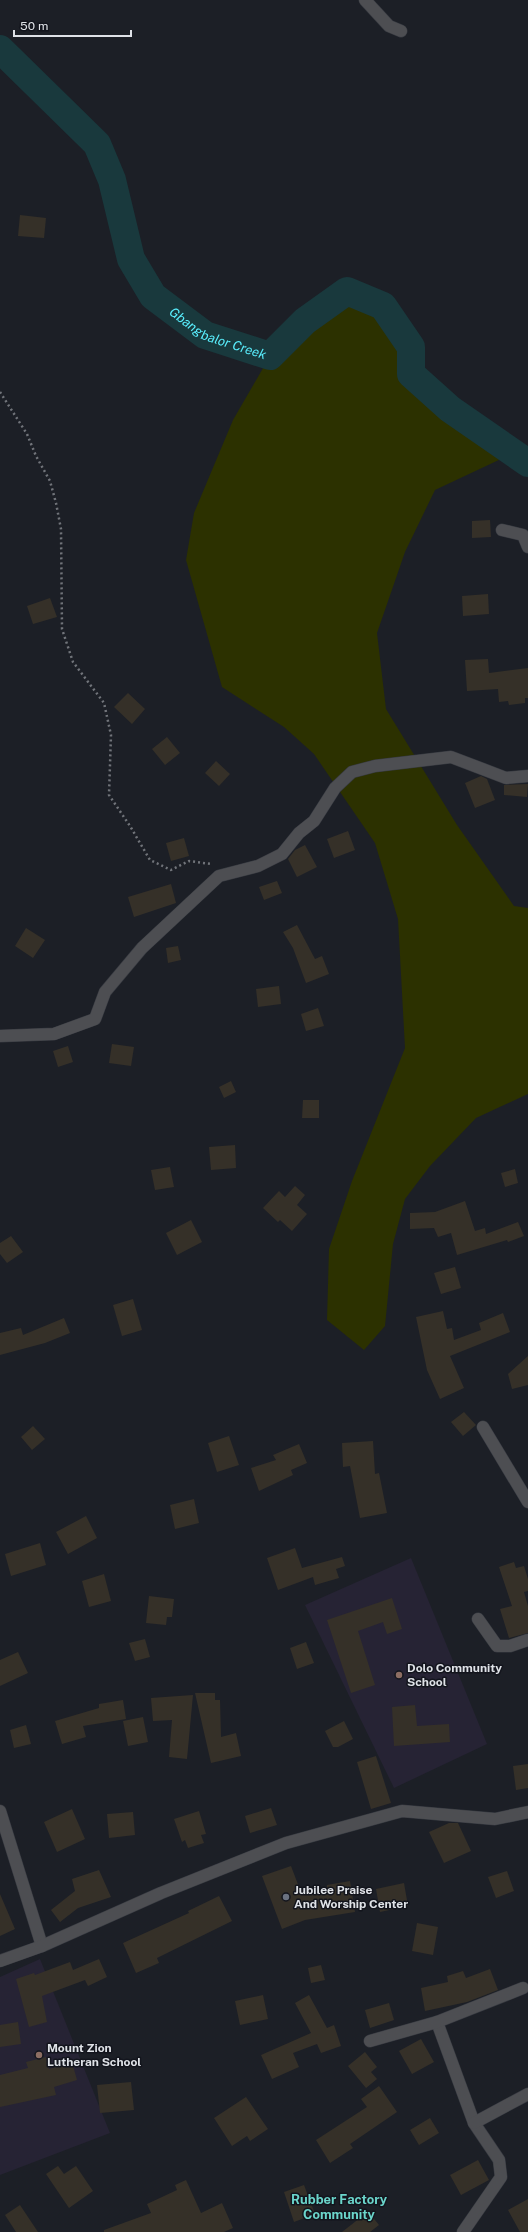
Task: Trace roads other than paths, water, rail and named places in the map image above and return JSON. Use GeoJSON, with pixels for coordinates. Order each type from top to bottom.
{"type":"FeatureCollection","features":[{"type":"Feature","properties":{"kind":"street"},"geometry":{"type":"LineString","coordinates":[[366,0],[388,26],[401,30]]}},
{"type":"Feature","properties":{"kind":"street"},"geometry":{"type":"LineString","coordinates":[[502,530],[523,535],[528,548]]}},
{"type":"Feature","properties":{"kind":"street"},"geometry":{"type":"LineString","coordinates":[[0,1036],[54,1034],[95,1019],[104,992],[142,948],[219,876],[258,866],[282,854],[299,833],[314,821],[335,788],[352,772],[375,766],[451,757],[506,778],[528,776]]}},
{"type":"Feature","properties":{"kind":"street"},"geometry":{"type":"LineString","coordinates":[[483,1427],[528,1502]]}},
{"type":"Feature","properties":{"kind":"street"},"geometry":{"type":"LineString","coordinates":[[478,1619],[497,1646],[510,1646],[528,1640]]}},
{"type":"Feature","properties":{"kind":"street"},"geometry":{"type":"LineString","coordinates":[[0,1811],[2,1827],[42,1946]]}},
{"type":"Feature","properties":{"kind":"street"},"geometry":{"type":"LineString","coordinates":[[0,1961],[42,1946],[161,1893],[286,1843],[402,1811],[495,1819],[528,1812]]}},
{"type":"Feature","properties":{"kind":"street"},"geometry":{"type":"LineString","coordinates":[[370,2041],[436,2022],[526,1989]]}},
{"type":"Feature","properties":{"kind":"street"},"geometry":{"type":"LineString","coordinates":[[436,2022],[474,2123],[499,2160],[502,2177],[462,2232]]}},
{"type":"Feature","properties":{"kind":"street"},"geometry":{"type":"LineString","coordinates":[[474,2123],[528,2094]]}},
{"type":"Feature","properties":{"kind":"waterway","name":"Gbangbalor Creek"},"geometry":{"type":"LineString","coordinates":[[0,49],[97,144],[112,180],[131,259],[153,296],[205,335],[270,356],[305,321],[347,291],[383,306],[411,347],[411,374],[450,409],[528,463]]}},
{"type":"Feature","properties":{"kind":"place","name":"Dolo Community School"},"geometry":{"type":"Point","coordinates":[399,1675]}},
{"type":"Feature","properties":{"kind":"place","name":"Jubilee Praise And Worship Center"},"geometry":{"type":"Point","coordinates":[286,1897]}},
{"type":"Feature","properties":{"kind":"place","name":"Mount Zion Lutheran School"},"geometry":{"type":"Point","coordinates":[39,2055]}},
{"type":"Feature","properties":{"kind":"district","name":"Rubber Factory Community"},"geometry":{"type":"Point","coordinates":[339,2206]}}]}
